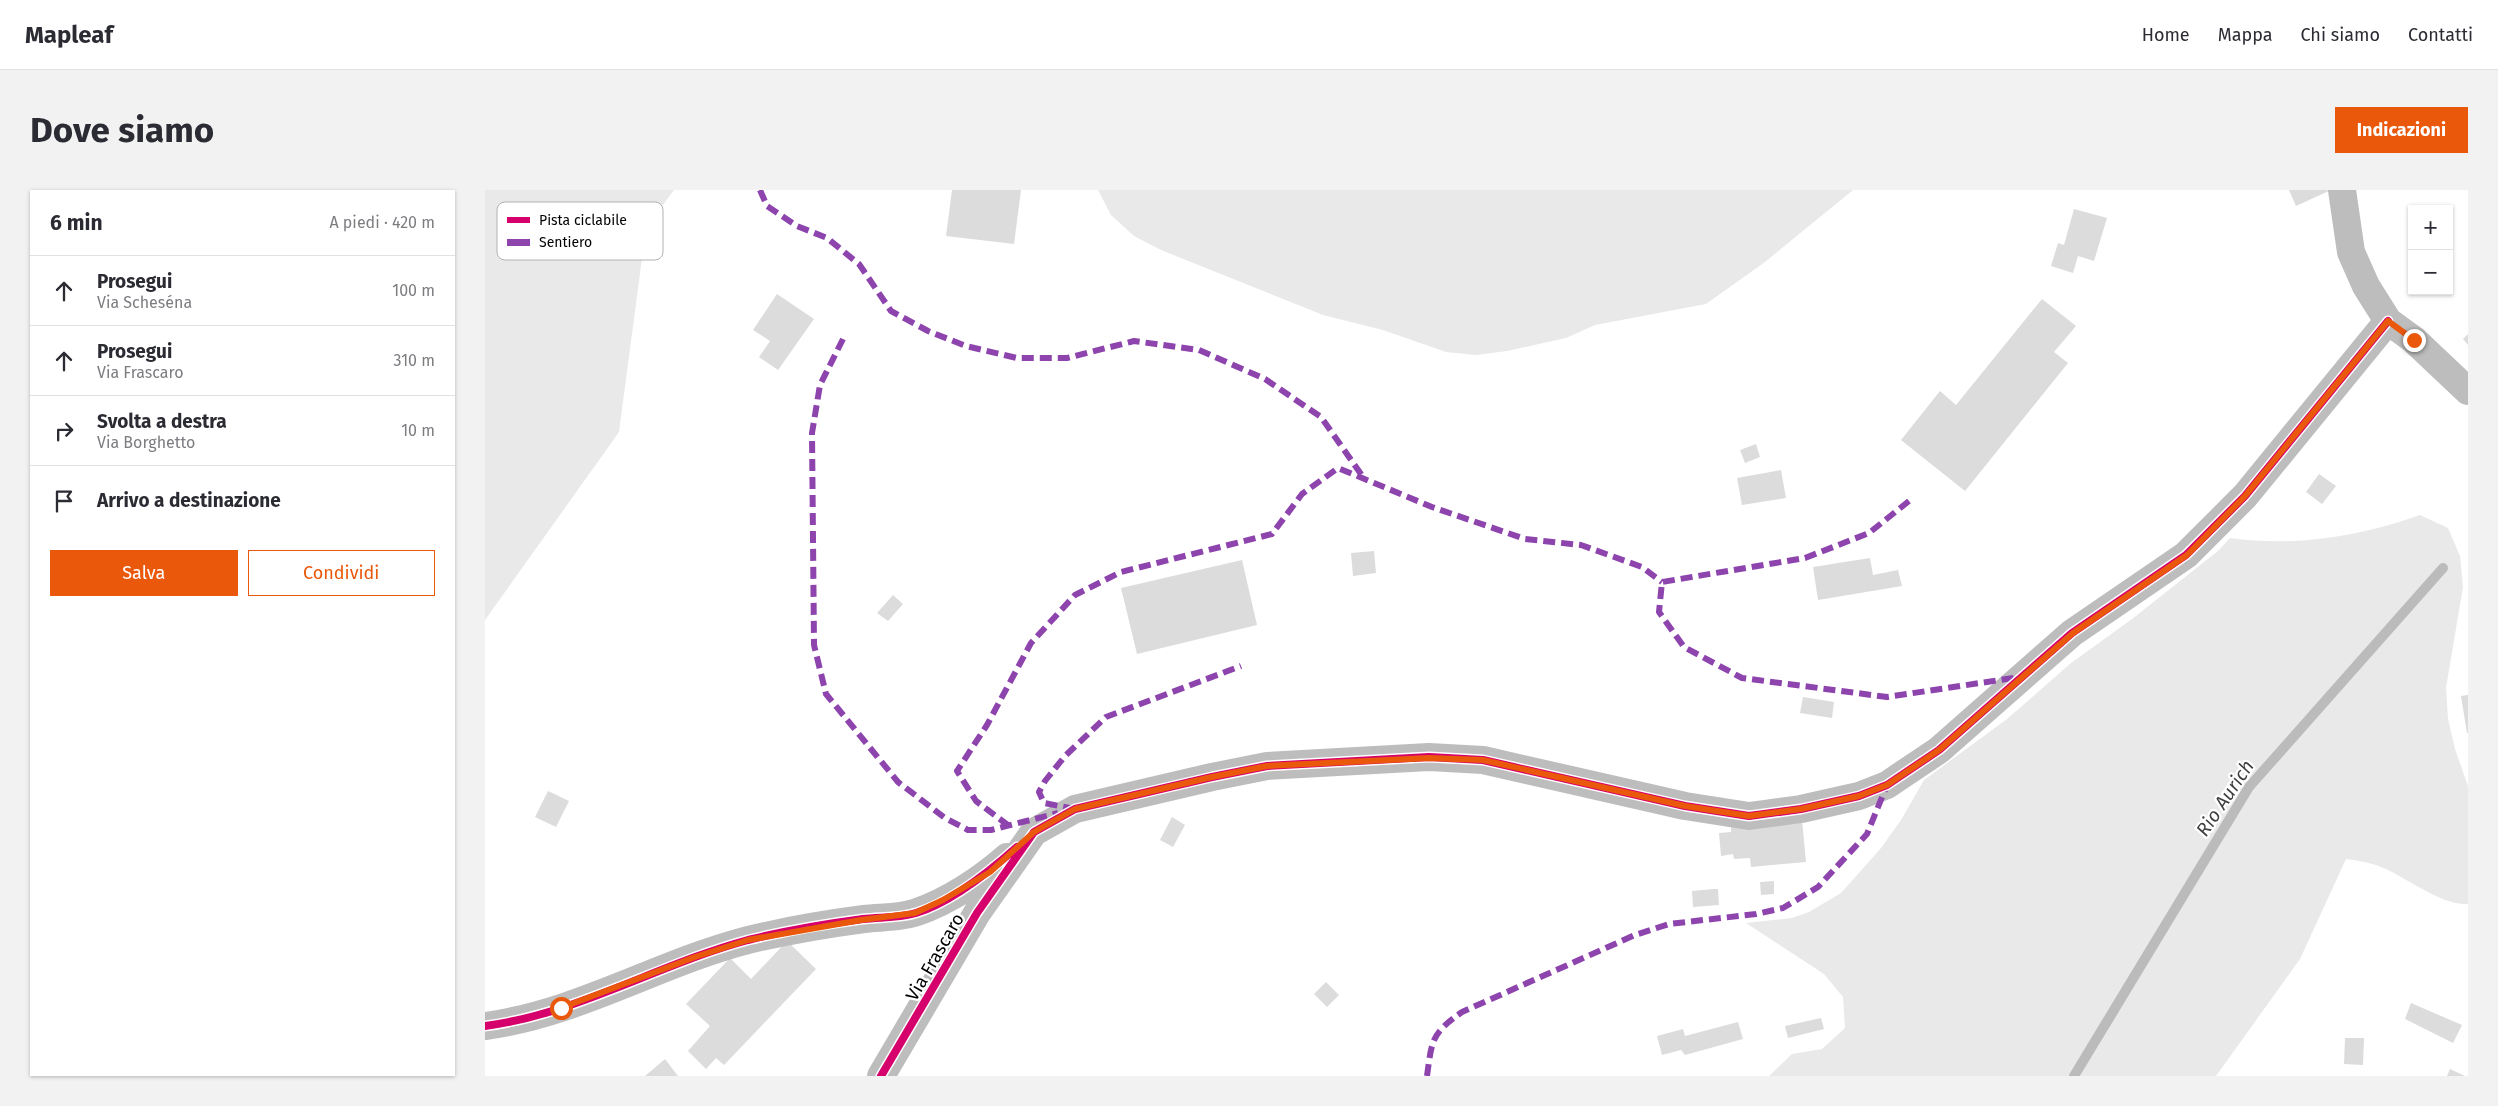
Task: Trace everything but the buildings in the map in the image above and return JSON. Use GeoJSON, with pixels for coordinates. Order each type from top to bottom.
{"type":"FeatureCollection","features":[{"type":"Feature","properties":{"kind":"street"},"geometry":{"type":"LineString","coordinates":[[2342,190],[2351,252],[2366,286],[2388,321],[2414,340],[2468,391]]}},
{"type":"Feature","properties":{"kind":"street","name":"Via Frascaro"},"geometry":{"type":"LineString","coordinates":[[881,1076],[977,913],[1034,832],[1075,809],[1267,766],[1355,760],[1429,758],[1483,760],[1685,806],[1749,816],[1801,809],[1859,796],[1887,785],[1939,750],[2073,633],[2187,555],[2245,496],[2388,321]]}},
{"type":"Feature","properties":{"kind":"street"},"geometry":{"type":"LineString","coordinates":[[485,1026],[561,1008],[695,957],[748,940],[861,920],[915,913],[943,900],[990,872],[1034,832]]}},
{"type":"Feature","properties":{"kind":"shaded area"},"geometry":{"type":"Polygon","coordinates":[[[485,190],[674,190],[663,205],[663,202],[497,202],[497,260],[642,260],[619,432],[485,620],[485,190]]]}},
{"type":"Feature","properties":{"kind":"shaded area"},"geometry":{"type":"Polygon","coordinates":[[[1098,190],[1853,190],[1765,262],[1706,304],[1595,325],[1566,338],[1507,351],[1476,355],[1446,352],[1383,330],[1323,315],[1161,250],[1134,236],[1111,215],[1098,190]]]}},
{"type":"Feature","properties":{"kind":"shaded area"},"geometry":{"type":"Polygon","coordinates":[[[2420,515],[2448,528],[2460,556],[2463,587],[2446,688],[2448,719],[2455,749],[2468,786],[2468,904],[2457,903],[2434,895],[2387,869],[2361,861],[2346,859],[2300,959],[2216,1076],[1769,1076],[1792,1054],[1822,1049],[1845,1028],[1843,997],[1824,974],[1746,923],[1792,918],[1809,912],[1841,893],[1881,848],[1901,820],[1924,780],[2007,719],[2071,663],[2132,619],[2218,551],[2230,538],[2278,541],[2326,538],[2374,529],[2420,515]]]}},
{"type":"Feature","properties":{"kind":"waterway","name":"Rio Aurich"},"geometry":{"type":"LineString","coordinates":[[2074,1076],[2249,787],[2443,568]]}},
{"type":"Feature","properties":{"kind":"marked path"},"geometry":{"type":"LineString","coordinates":[[760,190],[767,206],[797,226],[827,238],[859,264],[891,311],[928,331],[966,346],[1017,358],[1067,358],[1134,341],[1199,350],[1265,379],[1321,417],[1363,477]]}},
{"type":"Feature","properties":{"kind":"marked path"},"geometry":{"type":"LineString","coordinates":[[843,339],[820,385],[812,433],[814,645],[826,694],[898,782],[945,818],[968,830],[991,830],[1058,813]]}},
{"type":"Feature","properties":{"kind":"marked path"},"geometry":{"type":"LineString","coordinates":[[1009,826],[976,801],[957,771],[987,725],[1031,643],[1075,595],[1121,572],[1272,534],[1302,494],[1338,468],[1432,507],[1525,539],[1581,545],[1642,567],[1662,582]]}},
{"type":"Feature","properties":{"kind":"marked path"},"geometry":{"type":"LineString","coordinates":[[1909,501],[1869,533],[1805,558],[1662,582],[1659,612],[1684,647],[1742,678],[1887,697],[2020,677]]}},
{"type":"Feature","properties":{"kind":"marked path"},"geometry":{"type":"LineString","coordinates":[[1075,809],[1044,803],[1039,792],[1045,781],[1065,756],[1106,717],[1241,666]]}},
{"type":"Feature","properties":{"kind":"marked path"},"geometry":{"type":"LineString","coordinates":[[1427,1076],[1430,1054],[1435,1039],[1444,1026],[1462,1012],[1635,935],[1669,924],[1756,914],[1783,908],[1818,887],[1867,834],[1887,785]]}},
{"type":"Feature","properties":{"kind":"cycle path"},"geometry":{"type":"LineString","coordinates":[[881,1076],[977,913],[1034,832],[1075,809],[1267,766],[1429,757],[1483,760],[1685,806],[1749,816],[1801,809],[1859,796],[1887,785],[1939,750],[2072,633],[2186,555],[2245,496],[2388,321]]}},
{"type":"Feature","properties":{"kind":"cycle path"},"geometry":{"type":"LineString","coordinates":[[485,1026],[519,1020],[552,1011],[715,950],[748,940],[834,923],[916,913],[943,902],[956,894],[982,876],[1017,847]]}},
{"type":"Feature","properties":{"kind":"route"},"geometry":{"type":"LineString","coordinates":[[561,1008],[695,957],[748,940],[861,920],[915,913],[943,900],[990,872],[1034,832],[1075,809],[1267,766],[1355,760],[1429,758],[1483,760],[1685,806],[1749,816],[1801,809],[1859,796],[1887,785],[1939,750],[2073,633],[2187,555],[2245,496],[2388,321],[2414,340]]}}]}
